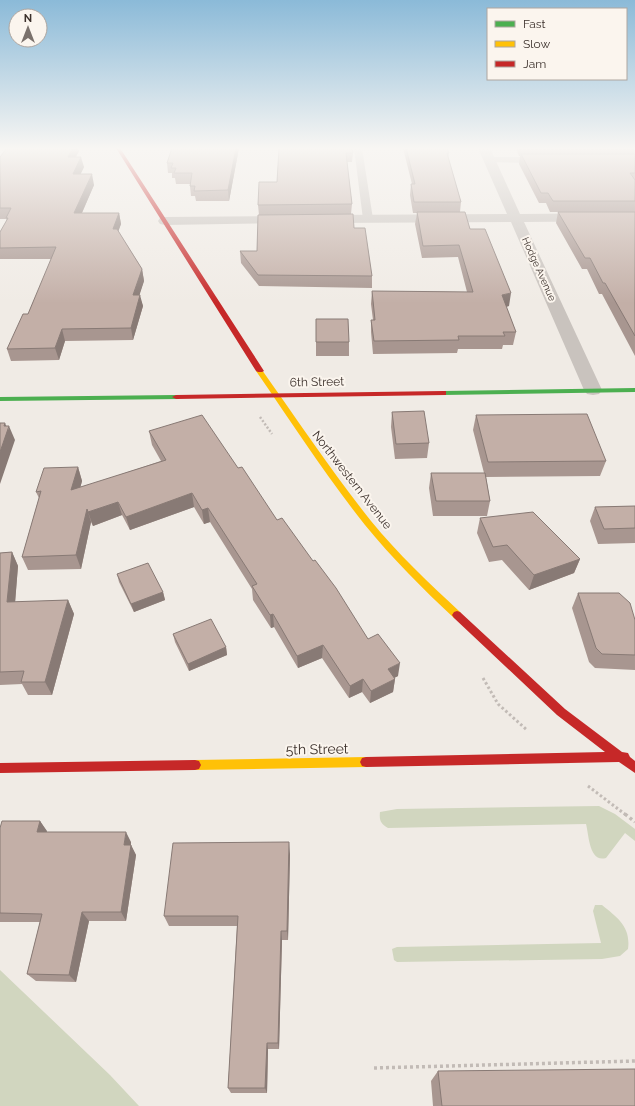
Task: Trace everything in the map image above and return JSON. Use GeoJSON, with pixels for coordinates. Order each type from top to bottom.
{"type":"FeatureCollection","features":[{"type":"Feature","properties":{"kind":"street","name":"Northwestern Avenue"},"geometry":{"type":"LineString","coordinates":[[151,200],[276,395],[322,462],[369,524],[424,584],[561,712],[635,768]]}},
{"type":"Feature","properties":{"kind":"street","name":"Hodge Avenue"},"geometry":{"type":"LineString","coordinates":[[508,200],[593,390]]}},
{"type":"Feature","properties":{"kind":"street"},"geometry":{"type":"LineString","coordinates":[[314,219],[635,217]]}},
{"type":"Feature","properties":{"kind":"street"},"geometry":{"type":"LineString","coordinates":[[165,221],[299,219]]}},
{"type":"Feature","properties":{"kind":"street","name":"6th Street"},"geometry":{"type":"LineString","coordinates":[[0,399],[635,390]]}},
{"type":"Feature","properties":{"kind":"street","name":"5th Street"},"geometry":{"type":"LineString","coordinates":[[0,768],[635,757]]}},
{"type":"Feature","properties":{"kind":"lane"},"geometry":{"type":"LineString","coordinates":[[365,200],[368,219]]}},
{"type":"Feature","properties":{"kind":"path"},"geometry":{"type":"LineString","coordinates":[[582,782],[635,822]]}},
{"type":"Feature","properties":{"kind":"path"},"geometry":{"type":"LineString","coordinates":[[374,1068],[635,1061]]}},
{"type":"Feature","properties":{"kind":"green space"},"geometry":{"type":"Polygon","coordinates":[[[599,806],[615,814],[635,829],[635,841],[625,833],[606,858],[600,858],[593,852],[589,841],[586,824],[388,828],[382,824],[380,820],[380,812],[397,809],[599,806]]]}},
{"type":"Feature","properties":{"kind":"green space"},"geometry":{"type":"Polygon","coordinates":[[[595,905],[602,905],[618,919],[625,929],[628,949],[620,956],[602,959],[397,962],[394,960],[392,949],[397,947],[601,943],[593,911],[595,905]]]}},
{"type":"Feature","properties":{"kind":"green space"},"geometry":{"type":"Polygon","coordinates":[[[0,970],[110,1075],[139,1106],[0,1106],[0,970]]]}},
{"type":"Feature","properties":{"kind":"building"},"geometry":{"type":"Polygon","coordinates":[[[0,200],[80,200],[74,213],[119,213],[113,229],[117,229],[142,269],[133,295],[140,295],[131,328],[62,329],[55,348],[7,349],[23,314],[28,314],[56,247],[0,248],[0,232],[8,218],[6,218],[11,208],[0,208],[0,200]]]}},
{"type":"Feature","properties":{"kind":"building"},"geometry":{"type":"Polygon","coordinates":[[[258,200],[351,200],[352,204],[258,205],[258,200]]]}},
{"type":"Feature","properties":{"kind":"building"},"geometry":{"type":"Polygon","coordinates":[[[414,200],[460,200],[461,202],[414,202],[414,200]]]}},
{"type":"Feature","properties":{"kind":"building"},"geometry":{"type":"Polygon","coordinates":[[[552,200],[635,200],[635,201],[553,201],[552,200]]]}},
{"type":"Feature","properties":{"kind":"building"},"geometry":{"type":"Polygon","coordinates":[[[417,212],[465,212],[470,229],[485,229],[511,293],[502,295],[516,332],[503,332],[505,336],[458,336],[459,340],[374,341],[371,320],[375,320],[372,291],[473,292],[459,245],[423,246],[417,212]]]}},
{"type":"Feature","properties":{"kind":"building"},"geometry":{"type":"Polygon","coordinates":[[[558,212],[635,212],[635,336],[605,283],[603,283],[590,258],[585,258],[558,212]]]}},
{"type":"Feature","properties":{"kind":"building"},"geometry":{"type":"Polygon","coordinates":[[[353,214],[354,228],[365,228],[372,276],[258,275],[240,251],[257,251],[258,215],[353,214]]]}},
{"type":"Feature","properties":{"kind":"building"},"geometry":{"type":"Polygon","coordinates":[[[316,319],[348,319],[349,342],[316,342],[316,319]]]}},
{"type":"Feature","properties":{"kind":"building"},"geometry":{"type":"Polygon","coordinates":[[[424,411],[429,443],[396,444],[392,412],[424,411]]]}},
{"type":"Feature","properties":{"kind":"building"},"geometry":{"type":"Polygon","coordinates":[[[587,414],[606,461],[488,462],[476,415],[587,414]]]}},
{"type":"Feature","properties":{"kind":"building"},"geometry":{"type":"Polygon","coordinates":[[[202,415],[238,468],[242,467],[277,520],[282,518],[313,561],[315,560],[336,588],[368,639],[378,634],[400,663],[388,669],[395,679],[371,691],[363,679],[350,686],[323,645],[297,656],[273,614],[270,615],[252,586],[257,584],[208,508],[202,510],[192,493],[126,517],[118,502],[88,512],[87,509],[76,555],[22,557],[41,491],[36,492],[44,468],[78,467],[71,490],[166,460],[149,431],[202,415]]]}},
{"type":"Feature","properties":{"kind":"building"},"geometry":{"type":"Polygon","coordinates":[[[0,423],[5,423],[4,426],[9,426],[0,452],[0,423]]]}},
{"type":"Feature","properties":{"kind":"building"},"geometry":{"type":"Polygon","coordinates":[[[431,473],[485,473],[490,501],[436,501],[431,473]]]}},
{"type":"Feature","properties":{"kind":"building"},"geometry":{"type":"Polygon","coordinates":[[[635,506],[635,528],[604,529],[595,507],[635,506]]]}},
{"type":"Feature","properties":{"kind":"building"},"geometry":{"type":"Polygon","coordinates":[[[533,512],[580,559],[534,575],[507,545],[493,547],[480,518],[533,512]]]}},
{"type":"Feature","properties":{"kind":"building"},"geometry":{"type":"Polygon","coordinates":[[[12,552],[7,602],[68,600],[45,682],[21,682],[24,671],[0,672],[0,553],[12,552]]]}},
{"type":"Feature","properties":{"kind":"building"},"geometry":{"type":"Polygon","coordinates":[[[148,563],[163,592],[131,604],[117,574],[148,563]]]}},
{"type":"Feature","properties":{"kind":"building"},"geometry":{"type":"Polygon","coordinates":[[[578,593],[619,593],[630,603],[635,620],[635,655],[602,654],[596,648],[578,593]]]}},
{"type":"Feature","properties":{"kind":"building"},"geometry":{"type":"Polygon","coordinates":[[[211,619],[226,647],[188,664],[173,634],[211,619]]]}},
{"type":"Feature","properties":{"kind":"building"},"geometry":{"type":"Polygon","coordinates":[[[2,821],[40,821],[37,832],[126,832],[124,845],[131,845],[121,912],[82,912],[69,975],[27,974],[42,914],[0,913],[0,828],[2,821]]]}},
{"type":"Feature","properties":{"kind":"building"},"geometry":{"type":"Polygon","coordinates":[[[289,842],[287,931],[281,931],[278,1043],[267,1043],[265,1088],[228,1088],[238,916],[164,916],[173,843],[289,842]]]}},
{"type":"Feature","properties":{"kind":"building"},"geometry":{"type":"Polygon","coordinates":[[[635,1069],[635,1106],[442,1106],[438,1071],[635,1069]]]}},
{"type":"Feature","properties":{"kind":"traffic: fast"},"geometry":{"type":"LineString","coordinates":[[443,393],[635,390]]}},
{"type":"Feature","properties":{"kind":"traffic: fast"},"geometry":{"type":"LineString","coordinates":[[0,399],[176,397]]}},
{"type":"Feature","properties":{"kind":"traffic: slow"},"geometry":{"type":"LineString","coordinates":[[260,371],[322,462],[369,524],[424,584],[457,615]]}},
{"type":"Feature","properties":{"kind":"traffic: slow"},"geometry":{"type":"LineString","coordinates":[[195,765],[366,762]]}},
{"type":"Feature","properties":{"kind":"traffic: jam"},"geometry":{"type":"LineString","coordinates":[[151,200],[260,371]]}},
{"type":"Feature","properties":{"kind":"traffic: jam"},"geometry":{"type":"LineString","coordinates":[[176,397],[443,393]]}},
{"type":"Feature","properties":{"kind":"traffic: jam"},"geometry":{"type":"LineString","coordinates":[[457,615],[561,712],[635,768]]}},
{"type":"Feature","properties":{"kind":"traffic: jam"},"geometry":{"type":"LineString","coordinates":[[366,762],[624,757]]}},
{"type":"Feature","properties":{"kind":"traffic: jam"},"geometry":{"type":"LineString","coordinates":[[0,768],[195,765]]}}]}
